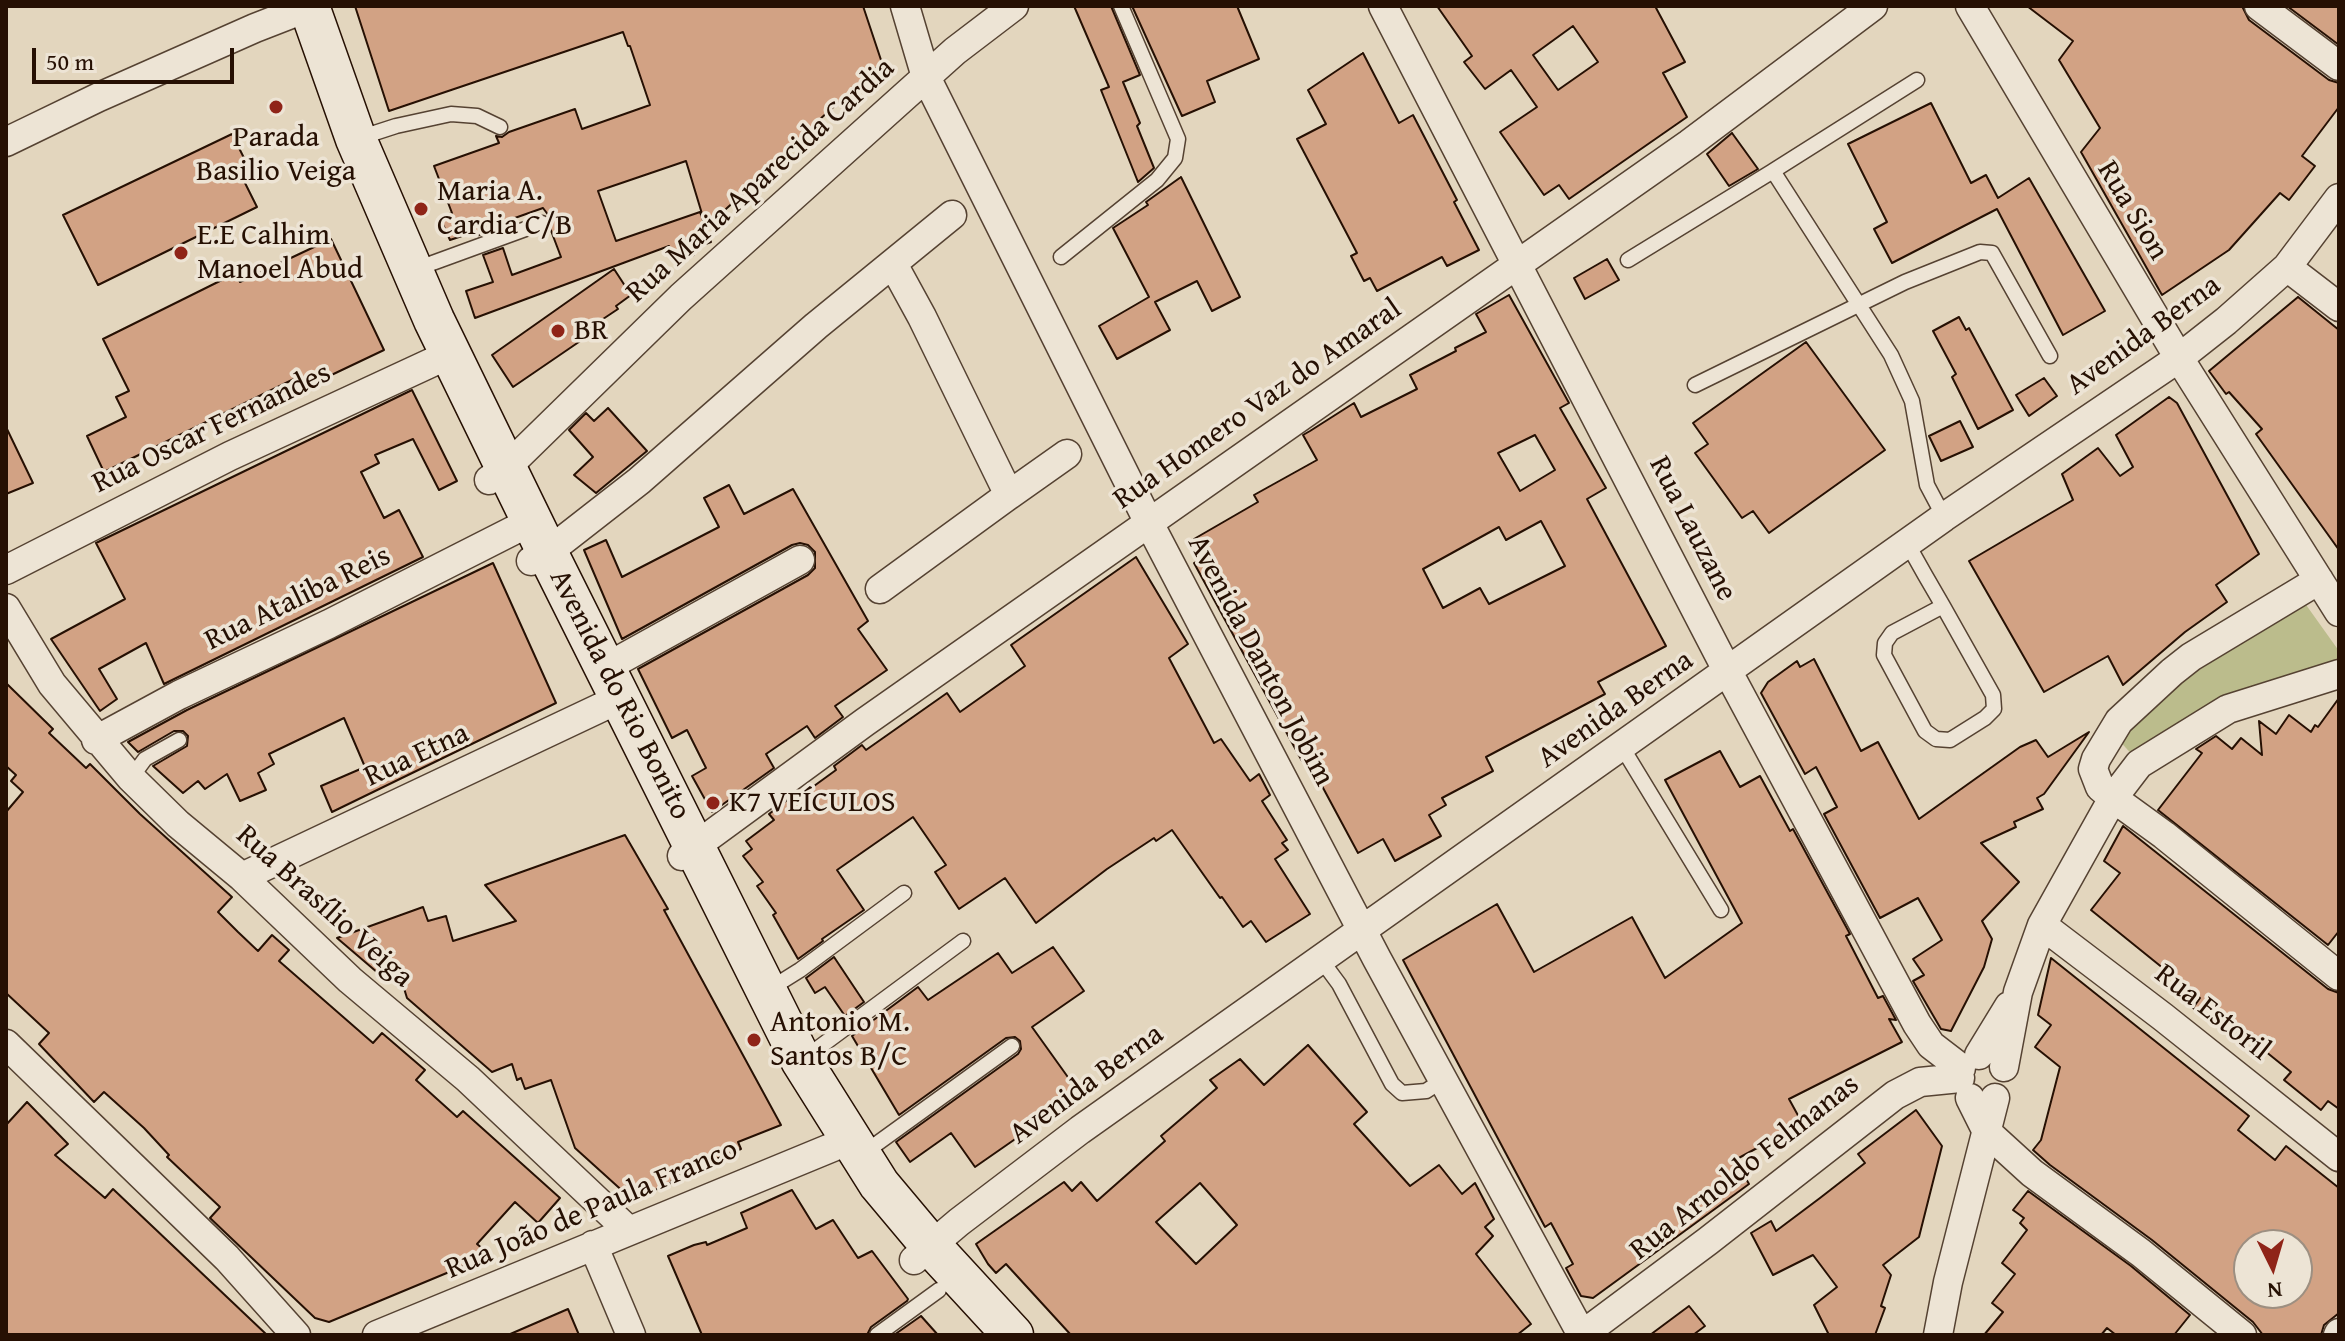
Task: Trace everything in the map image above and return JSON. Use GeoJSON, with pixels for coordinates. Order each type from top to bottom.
{"type":"FeatureCollection","features":[{"type":"Feature","properties":{"kind":"main road","name":"Avenida do Rio Bonito"},"geometry":{"type":"LineString","coordinates":[[298,8],[412,270],[441,358]]}},
{"type":"Feature","properties":{"kind":"main road","name":"Avenida do Rio Bonito"},"geometry":{"type":"LineString","coordinates":[[298,8],[369,230],[441,358],[531,541],[610,691],[688,853],[783,1064],[847,1151],[879,1184],[928,1265],[982,1335]]}},
{"type":"Feature","properties":{"kind":"main road","name":"Avenida do Rio Bonito"},"geometry":{"type":"LineString","coordinates":[[688,853],[767,990],[847,1151]]}},
{"type":"Feature","properties":{"kind":"main road","name":"Avenida do Rio Bonito"},"geometry":{"type":"LineString","coordinates":[[928,1265],[1013,1335]]}},
{"type":"Feature","properties":{"kind":"street","name":"Avenida Danton Jobim"},"geometry":{"type":"LineString","coordinates":[[905,6],[926,77],[1149,523],[1363,932],[1582,1335]]}},
{"type":"Feature","properties":{"kind":"street","name":"Rua Maria Aparecida Cardia"},"geometry":{"type":"LineString","coordinates":[[498,474],[681,297],[955,51],[1014,6]]}},
{"type":"Feature","properties":{"kind":"street","name":"Rua Lauzane"},"geometry":{"type":"LineString","coordinates":[[1383,6],[1728,672],[1917,1024],[1931,1045],[1978,1077]]}},
{"type":"Feature","properties":{"kind":"street","name":"Rua Homero Vaz do Amaral"},"geometry":{"type":"LineString","coordinates":[[688,853],[865,722],[1689,144],[1873,6]]}},
{"type":"Feature","properties":{"kind":"street","name":"Rua Sion"},"geometry":{"type":"LineString","coordinates":[[1970,6],[2179,358],[2339,612]]}},
{"type":"Feature","properties":{"kind":"street"},"geometry":{"type":"LineString","coordinates":[[2259,6],[2339,66]]}},
{"type":"Feature","properties":{"kind":"street"},"geometry":{"type":"LineString","coordinates":[[6,142],[298,8]]}},
{"type":"Feature","properties":{"kind":"street","name":"Avenida Berna"},"geometry":{"type":"LineString","coordinates":[[928,1265],[1080,1130],[1944,517],[2179,358],[2287,267],[2339,198]]}},
{"type":"Feature","properties":{"kind":"street","name":"Rua Ataliba Reis"},"geometry":{"type":"LineString","coordinates":[[96,740],[179,695],[329,624],[531,541],[639,481],[816,326],[952,215]]}},
{"type":"Feature","properties":{"kind":"street"},"geometry":{"type":"LineString","coordinates":[[893,264],[1009,495]]}},
{"type":"Feature","properties":{"kind":"street"},"geometry":{"type":"LineString","coordinates":[[2287,267],[2339,307]]}},
{"type":"Feature","properties":{"kind":"street","name":"Rua Oscar Fernandes"},"geometry":{"type":"LineString","coordinates":[[6,570],[230,456],[441,358]]}},
{"type":"Feature","properties":{"kind":"street"},"geometry":{"type":"LineString","coordinates":[[880,589],[1067,454]]}},
{"type":"Feature","properties":{"kind":"street","name":"Rua Etna"},"geometry":{"type":"LineString","coordinates":[[242,877],[610,691],[800,560]]}},
{"type":"Feature","properties":{"kind":"street"},"geometry":{"type":"LineString","coordinates":[[2319,580],[2191,657],[2119,721],[2093,769],[2100,787],[2113,798],[2164,835],[2339,976]]}},
{"type":"Feature","properties":{"kind":"street","name":"Rua Brasílio Veiga"},"geometry":{"type":"LineString","coordinates":[[6,608],[52,684],[131,778],[178,824],[242,877],[350,980],[468,1079],[628,1230]]}},
{"type":"Feature","properties":{"kind":"street"},"geometry":{"type":"LineString","coordinates":[[1938,1335],[1948,1282],[1987,1132],[1978,1077],[2018,992],[2042,925],[2113,798],[2139,764],[2228,709],[2339,674]]}},
{"type":"Feature","properties":{"kind":"street","name":"Rua Estoril"},"geometry":{"type":"LineString","coordinates":[[2042,925],[2339,1157]]}},
{"type":"Feature","properties":{"kind":"street"},"geometry":{"type":"LineString","coordinates":[[6,1044],[227,1258],[296,1335]]}},
{"type":"Feature","properties":{"kind":"street","name":"Rua Arnoldo Felmanas"},"geometry":{"type":"LineString","coordinates":[[1582,1335],[1895,1095],[1920,1082],[1978,1077]]}},
{"type":"Feature","properties":{"kind":"street"},"geometry":{"type":"LineString","coordinates":[[1987,1132],[2032,1173],[2141,1253],[2242,1335]]}},
{"type":"Feature","properties":{"kind":"street","name":"Rua João de Paula Franco"},"geometry":{"type":"LineString","coordinates":[[377,1335],[628,1230],[847,1151]]}},
{"type":"Feature","properties":{"kind":"street"},"geometry":{"type":"LineString","coordinates":[[593,1245],[631,1335]]}},
{"type":"Feature","properties":{"kind":"lane"},"geometry":{"type":"LineString","coordinates":[[1061,257],[1157,180],[1175,158],[1178,139],[1121,6]]}},
{"type":"Feature","properties":{"kind":"lane"},"geometry":{"type":"LineString","coordinates":[[1628,260],[1917,80]]}},
{"type":"Feature","properties":{"kind":"lane"},"geometry":{"type":"LineString","coordinates":[[356,139],[451,114],[477,116],[500,127]]}},
{"type":"Feature","properties":{"kind":"lane"},"geometry":{"type":"LineString","coordinates":[[1773,171],[1891,355],[1912,401],[1927,485],[1944,517]]}},
{"type":"Feature","properties":{"kind":"lane"},"geometry":{"type":"LineString","coordinates":[[412,270],[542,223]]}},
{"type":"Feature","properties":{"kind":"lane"},"geometry":{"type":"LineString","coordinates":[[1695,385],[1858,304],[1980,252],[1992,253],[2050,356]]}},
{"type":"Feature","properties":{"kind":"lane"},"geometry":{"type":"LineString","coordinates":[[1907,543],[1943,606],[1993,695],[1994,709],[1950,740],[1936,739],[1925,731],[1884,655],[1885,643],[1892,633],[1943,606]]}},
{"type":"Feature","properties":{"kind":"lane"},"geometry":{"type":"LineString","coordinates":[[131,778],[145,759],[179,740]]}},
{"type":"Feature","properties":{"kind":"lane"},"geometry":{"type":"LineString","coordinates":[[1622,747],[1721,910]]}},
{"type":"Feature","properties":{"kind":"lane"},"geometry":{"type":"LineString","coordinates":[[767,990],[800,970],[904,893]]}},
{"type":"Feature","properties":{"kind":"lane"},"geometry":{"type":"LineString","coordinates":[[801,1060],[963,941]]}},
{"type":"Feature","properties":{"kind":"lane"},"geometry":{"type":"LineString","coordinates":[[1322,961],[1339,984],[1392,1084],[1402,1093],[1426,1091],[1443,1080]]}},
{"type":"Feature","properties":{"kind":"lane"},"geometry":{"type":"LineString","coordinates":[[847,1151],[1012,1046]]}},
{"type":"Feature","properties":{"kind":"lane"},"geometry":{"type":"LineString","coordinates":[[877,1335],[928,1265]]}},
{"type":"Feature","properties":{"kind":"green space"},"geometry":{"type":"Polygon","coordinates":[[[2304,602],[2339,651],[2339,664],[2137,760],[2115,736],[2191,675],[2304,602]]]}},
{"type":"Feature","properties":{"kind":"building"},"geometry":{"type":"Polygon","coordinates":[[[355,6],[863,6],[882,63],[706,227],[686,161],[598,191],[616,241],[700,212],[711,242],[692,249],[694,255],[674,262],[669,246],[475,318],[466,291],[493,282],[483,255],[503,248],[512,275],[561,257],[550,228],[552,220],[543,208],[495,225],[496,229],[476,236],[474,232],[450,240],[440,218],[452,213],[434,166],[499,143],[496,136],[502,137],[575,109],[582,129],[650,105],[630,46],[623,32],[389,111],[355,6]]]}},
{"type":"Feature","properties":{"kind":"building"},"geometry":{"type":"Polygon","coordinates":[[[1074,6],[1111,6],[1140,75],[1123,82],[1154,168],[1138,182],[1101,90],[1109,87],[1074,6]]]}},
{"type":"Feature","properties":{"kind":"building"},"geometry":{"type":"Polygon","coordinates":[[[1132,6],[1237,6],[1259,59],[1207,81],[1215,102],[1182,116],[1132,6]]]}},
{"type":"Feature","properties":{"kind":"building"},"geometry":{"type":"Polygon","coordinates":[[[1437,6],[1655,6],[1685,62],[1663,73],[1687,117],[1569,199],[1559,185],[1544,195],[1500,132],[1537,107],[1511,70],[1485,89],[1464,62],[1472,56],[1437,6]],[[1573,26],[1533,55],[1558,90],[1598,62],[1573,26]]]}},
{"type":"Feature","properties":{"kind":"building"},"geometry":{"type":"Polygon","coordinates":[[[2027,6],[2242,6],[2249,20],[2329,80],[2339,83],[2339,107],[2302,156],[2315,166],[2289,200],[2280,193],[2229,250],[2162,295],[2081,152],[2100,128],[2059,60],[2073,41],[2027,6]]]}},
{"type":"Feature","properties":{"kind":"building"},"geometry":{"type":"Polygon","coordinates":[[[2287,6],[2339,6],[2339,45],[2287,6]]]}},
{"type":"Feature","properties":{"kind":"building"},"geometry":{"type":"Polygon","coordinates":[[[1363,53],[1399,123],[1413,115],[1479,250],[1447,266],[1442,257],[1377,291],[1370,278],[1364,281],[1351,256],[1357,253],[1297,139],[1326,124],[1308,90],[1363,53]]]}},
{"type":"Feature","properties":{"kind":"building"},"geometry":{"type":"Polygon","coordinates":[[[1931,103],[1971,183],[1986,175],[1998,198],[2029,178],[2105,311],[2063,335],[1997,209],[1892,263],[1874,229],[1887,222],[1848,144],[1931,103]]]}},
{"type":"Feature","properties":{"kind":"building"},"geometry":{"type":"Polygon","coordinates":[[[1732,133],[1758,169],[1729,186],[1707,154],[1732,133]]]}},
{"type":"Feature","properties":{"kind":"building"},"geometry":{"type":"Polygon","coordinates":[[[232,134],[249,168],[240,173],[257,207],[98,285],[63,215],[232,134]]]}},
{"type":"Feature","properties":{"kind":"building"},"geometry":{"type":"Polygon","coordinates":[[[1181,177],[1240,297],[1212,311],[1197,281],[1155,302],[1170,330],[1117,359],[1099,326],[1149,297],[1113,228],[1148,205],[1146,202],[1181,177]]]}},
{"type":"Feature","properties":{"kind":"building"},"geometry":{"type":"Polygon","coordinates":[[[331,239],[384,350],[304,388],[298,377],[104,472],[87,436],[126,417],[116,397],[129,391],[103,339],[236,273],[240,282],[331,239]]]}},
{"type":"Feature","properties":{"kind":"building"},"geometry":{"type":"Polygon","coordinates":[[[1607,259],[1619,280],[1585,299],[1574,278],[1607,259]]]}},
{"type":"Feature","properties":{"kind":"building","name":"BR"},"geometry":{"type":"Polygon","coordinates":[[[614,269],[631,295],[616,306],[618,309],[588,329],[592,333],[513,387],[492,355],[614,269]]]}},
{"type":"Feature","properties":{"kind":"building"},"geometry":{"type":"Polygon","coordinates":[[[1509,295],[1569,403],[1560,408],[1606,488],[1587,499],[1666,646],[1598,682],[1605,694],[1486,757],[1493,771],[1442,798],[1446,805],[1429,815],[1441,836],[1395,861],[1383,839],[1358,853],[1307,758],[1302,761],[1194,563],[1203,558],[1194,539],[1258,502],[1254,495],[1317,460],[1303,435],[1354,403],[1361,417],[1417,389],[1410,375],[1486,332],[1476,314],[1509,295]],[[1535,435],[1498,453],[1520,491],[1555,470],[1535,435]],[[1541,521],[1506,540],[1499,527],[1423,569],[1443,608],[1480,588],[1489,604],[1565,566],[1541,521]]]}},
{"type":"Feature","properties":{"kind":"building"},"geometry":{"type":"Polygon","coordinates":[[[2298,297],[2339,330],[2339,550],[2256,434],[2262,429],[2229,392],[2226,394],[2209,371],[2298,297]]]}},
{"type":"Feature","properties":{"kind":"building"},"geometry":{"type":"Polygon","coordinates":[[[1959,317],[1966,330],[1969,328],[2013,410],[1978,429],[1952,377],[1956,374],[1933,331],[1959,317]]]}},
{"type":"Feature","properties":{"kind":"building"},"geometry":{"type":"Polygon","coordinates":[[[1806,342],[1885,450],[1769,533],[1753,511],[1742,518],[1695,453],[1708,444],[1693,423],[1806,342]]]}},
{"type":"Feature","properties":{"kind":"building"},"geometry":{"type":"Polygon","coordinates":[[[2044,378],[2057,396],[2029,416],[2016,395],[2044,378]]]}},
{"type":"Feature","properties":{"kind":"building"},"geometry":{"type":"Polygon","coordinates":[[[412,390],[457,481],[439,490],[413,439],[375,455],[379,463],[361,472],[384,518],[399,510],[423,557],[164,684],[146,643],[99,669],[117,699],[100,711],[51,639],[125,599],[96,543],[412,390]]]}},
{"type":"Feature","properties":{"kind":"building"},"geometry":{"type":"Polygon","coordinates":[[[2169,397],[2177,403],[2259,554],[2216,585],[2227,602],[2185,632],[2123,685],[2108,656],[2044,692],[1969,561],[2073,500],[2062,474],[2098,448],[2120,476],[2133,467],[2116,435],[2169,397]]]}},
{"type":"Feature","properties":{"kind":"building"},"geometry":{"type":"Polygon","coordinates":[[[608,408],[647,451],[596,493],[574,475],[593,457],[569,430],[586,413],[594,421],[608,408]]]}},
{"type":"Feature","properties":{"kind":"building"},"geometry":{"type":"Polygon","coordinates":[[[1960,421],[1973,447],[1941,461],[1929,436],[1960,421]]]}},
{"type":"Feature","properties":{"kind":"building"},"geometry":{"type":"Polygon","coordinates":[[[6,427],[33,483],[6,494],[6,427]]]}},
{"type":"Feature","properties":{"kind":"building"},"geometry":{"type":"Polygon","coordinates":[[[729,485],[744,514],[793,489],[868,621],[858,629],[887,670],[835,706],[843,717],[815,738],[807,726],[766,754],[774,768],[712,812],[692,776],[706,768],[687,730],[672,738],[638,669],[808,575],[815,568],[815,552],[808,545],[792,545],[622,639],[584,550],[606,540],[622,577],[719,527],[704,498],[729,485]]]}},
{"type":"Feature","properties":{"kind":"building"},"geometry":{"type":"Polygon","coordinates":[[[1136,557],[1188,644],[1169,658],[1214,743],[1221,739],[1250,781],[1259,774],[1270,795],[1262,801],[1287,840],[1282,843],[1288,850],[1275,859],[1310,914],[1266,942],[1251,921],[1243,927],[1172,830],[1156,841],[1154,838],[1107,869],[1036,923],[1005,878],[959,909],[935,872],[946,865],[913,817],[837,870],[864,910],[798,959],[773,915],[776,913],[757,886],[763,882],[743,856],[752,849],[746,841],[774,820],[769,814],[790,798],[792,802],[836,770],[834,766],[862,745],[866,750],[947,693],[960,712],[1025,666],[1011,645],[1136,557]]]}},
{"type":"Feature","properties":{"kind":"building"},"geometry":{"type":"Polygon","coordinates":[[[493,563],[556,703],[332,812],[321,786],[365,767],[344,718],[269,754],[274,764],[258,773],[266,790],[240,801],[227,774],[205,789],[198,781],[183,793],[153,766],[187,746],[188,736],[183,731],[174,731],[138,752],[128,742],[187,710],[493,563]]]}},
{"type":"Feature","properties":{"kind":"building"},"geometry":{"type":"Polygon","coordinates":[[[1814,659],[1861,751],[1878,742],[1919,819],[2020,747],[2036,740],[2048,757],[2089,732],[2044,794],[2037,798],[2043,809],[2014,822],[2016,827],[1981,843],[2019,882],[1982,921],[1992,939],[1984,967],[1951,1031],[1941,1029],[1913,981],[1924,975],[1913,959],[1942,940],[1918,898],[1880,918],[1824,814],[1837,807],[1816,767],[1805,774],[1761,693],[1768,682],[1797,661],[1800,667],[1814,659]]]}},
{"type":"Feature","properties":{"kind":"building"},"geometry":{"type":"Polygon","coordinates":[[[6,683],[53,729],[49,733],[86,768],[90,764],[232,897],[218,912],[258,951],[272,935],[289,950],[279,961],[373,1043],[382,1033],[425,1070],[416,1080],[457,1117],[463,1111],[560,1198],[538,1223],[515,1202],[477,1244],[490,1255],[329,1322],[315,1318],[210,1218],[220,1207],[167,1157],[169,1155],[144,1128],[104,1092],[94,1102],[39,1044],[49,1033],[6,993],[6,812],[23,792],[11,781],[16,775],[6,766],[6,683]]]}},
{"type":"Feature","properties":{"kind":"building"},"geometry":{"type":"Polygon","coordinates":[[[2339,698],[2339,931],[2328,945],[2158,810],[2202,753],[2196,749],[2216,736],[2232,749],[2241,738],[2262,755],[2259,721],[2276,734],[2289,715],[2311,732],[2339,698]]]}},
{"type":"Feature","properties":{"kind":"building"},"geometry":{"type":"Polygon","coordinates":[[[1720,751],[1740,787],[1760,776],[1790,831],[1793,829],[1850,934],[1846,936],[1878,998],[1883,996],[1896,1020],[1889,1019],[1902,1042],[1789,1099],[1800,1119],[1789,1125],[1792,1129],[1735,1160],[1749,1184],[1593,1298],[1581,1296],[1566,1268],[1573,1264],[1551,1223],[1545,1227],[1403,960],[1497,904],[1534,972],[1632,917],[1665,978],[1742,923],[1665,780],[1720,751]]]}},
{"type":"Feature","properties":{"kind":"building"},"geometry":{"type":"Polygon","coordinates":[[[2123,826],[2328,989],[2339,993],[2339,1109],[2328,1101],[2321,1110],[2284,1080],[2291,1072],[2218,1013],[2211,1022],[2193,1008],[2200,998],[2091,910],[2120,873],[2104,861],[2123,826]]]}},
{"type":"Feature","properties":{"kind":"building"},"geometry":{"type":"Polygon","coordinates":[[[625,835],[668,909],[664,910],[781,1125],[738,1142],[741,1149],[673,1176],[671,1183],[639,1197],[627,1195],[575,1148],[551,1080],[525,1089],[521,1078],[517,1080],[512,1064],[492,1072],[407,998],[399,972],[385,979],[337,938],[423,907],[428,921],[446,916],[453,941],[516,921],[485,885],[625,835]]]}},
{"type":"Feature","properties":{"kind":"building"},"geometry":{"type":"Polygon","coordinates":[[[1053,947],[1084,991],[1032,1027],[1080,1094],[975,1167],[951,1133],[910,1162],[896,1142],[1018,1054],[1020,1041],[1015,1037],[1006,1038],[899,1115],[852,1036],[918,987],[928,1000],[998,953],[1012,973],[1053,947]]]}},
{"type":"Feature","properties":{"kind":"building"},"geometry":{"type":"Polygon","coordinates":[[[834,957],[864,1002],[845,1016],[825,987],[815,993],[806,978],[834,957]]]}},
{"type":"Feature","properties":{"kind":"building"},"geometry":{"type":"Polygon","coordinates":[[[2051,958],[2249,1116],[2238,1130],[2275,1160],[2286,1146],[2339,1188],[2339,1313],[2324,1325],[2321,1335],[2263,1335],[2237,1309],[2313,1309],[2313,1229],[2233,1229],[2233,1306],[2033,1150],[2041,1140],[2060,1067],[2035,1047],[2051,1025],[2038,1015],[2051,958]]]}},
{"type":"Feature","properties":{"kind":"building"},"geometry":{"type":"Polygon","coordinates":[[[1308,1045],[1367,1112],[1354,1124],[1410,1186],[1439,1165],[1462,1194],[1475,1183],[1494,1219],[1485,1227],[1493,1236],[1476,1254],[1531,1324],[1517,1335],[1071,1335],[1006,1264],[996,1273],[976,1244],[1064,1182],[1072,1191],[1081,1182],[1097,1201],[1165,1141],[1161,1136],[1217,1088],[1210,1080],[1240,1059],[1264,1085],[1308,1045]],[[1200,1183],[1156,1222],[1196,1264],[1237,1225],[1200,1183]]]}},
{"type":"Feature","properties":{"kind":"building"},"geometry":{"type":"Polygon","coordinates":[[[27,1102],[68,1144],[55,1155],[105,1198],[113,1189],[267,1335],[6,1335],[6,1125],[27,1102]]]}},
{"type":"Feature","properties":{"kind":"building"},"geometry":{"type":"Polygon","coordinates":[[[1916,1110],[1942,1146],[1919,1237],[1883,1265],[1891,1275],[1881,1306],[1885,1308],[1875,1335],[1829,1335],[1814,1305],[1837,1287],[1813,1255],[1773,1275],[1751,1233],[1771,1221],[1776,1231],[1865,1163],[1858,1154],[1916,1110]]]}},
{"type":"Feature","properties":{"kind":"building"},"geometry":{"type":"Polygon","coordinates":[[[792,1190],[816,1229],[833,1220],[858,1258],[872,1251],[907,1301],[871,1327],[867,1335],[702,1335],[668,1256],[694,1245],[706,1242],[707,1245],[747,1228],[741,1213],[792,1190]]]}},
{"type":"Feature","properties":{"kind":"building"},"geometry":{"type":"Polygon","coordinates":[[[2028,1191],[2131,1266],[2190,1315],[2174,1335],[2116,1335],[2107,1328],[2101,1335],[1984,1335],[2003,1312],[1992,1303],[2015,1274],[2002,1263],[2027,1230],[2020,1223],[2024,1218],[2013,1210],[2028,1191]]]}},
{"type":"Feature","properties":{"kind":"building"},"geometry":{"type":"Polygon","coordinates":[[[1689,1306],[1705,1326],[1693,1335],[1650,1335],[1689,1306]]]}},
{"type":"Feature","properties":{"kind":"building"},"geometry":{"type":"Polygon","coordinates":[[[568,1309],[579,1335],[508,1335],[568,1309]]]}},
{"type":"Feature","properties":{"kind":"building"},"geometry":{"type":"Polygon","coordinates":[[[921,1316],[938,1335],[894,1335],[921,1316]]]}},
{"type":"Feature","properties":{"kind":"place","name":"Parada Basilio Veiga"},"geometry":{"type":"Point","coordinates":[276,107]}},
{"type":"Feature","properties":{"kind":"place","name":"Maria A. Cardia C/B"},"geometry":{"type":"Point","coordinates":[421,209]}},
{"type":"Feature","properties":{"kind":"place","name":"E.E Calhim Manoel Abud"},"geometry":{"type":"Point","coordinates":[181,253]}},
{"type":"Feature","properties":{"kind":"place","name":"BR"},"geometry":{"type":"Point","coordinates":[558,331]}},
{"type":"Feature","properties":{"kind":"place","name":"K7 VEÍCULOS"},"geometry":{"type":"Point","coordinates":[713,803]}},
{"type":"Feature","properties":{"kind":"place","name":"Antonio M. Santos B/C"},"geometry":{"type":"Point","coordinates":[754,1040]}}]}
